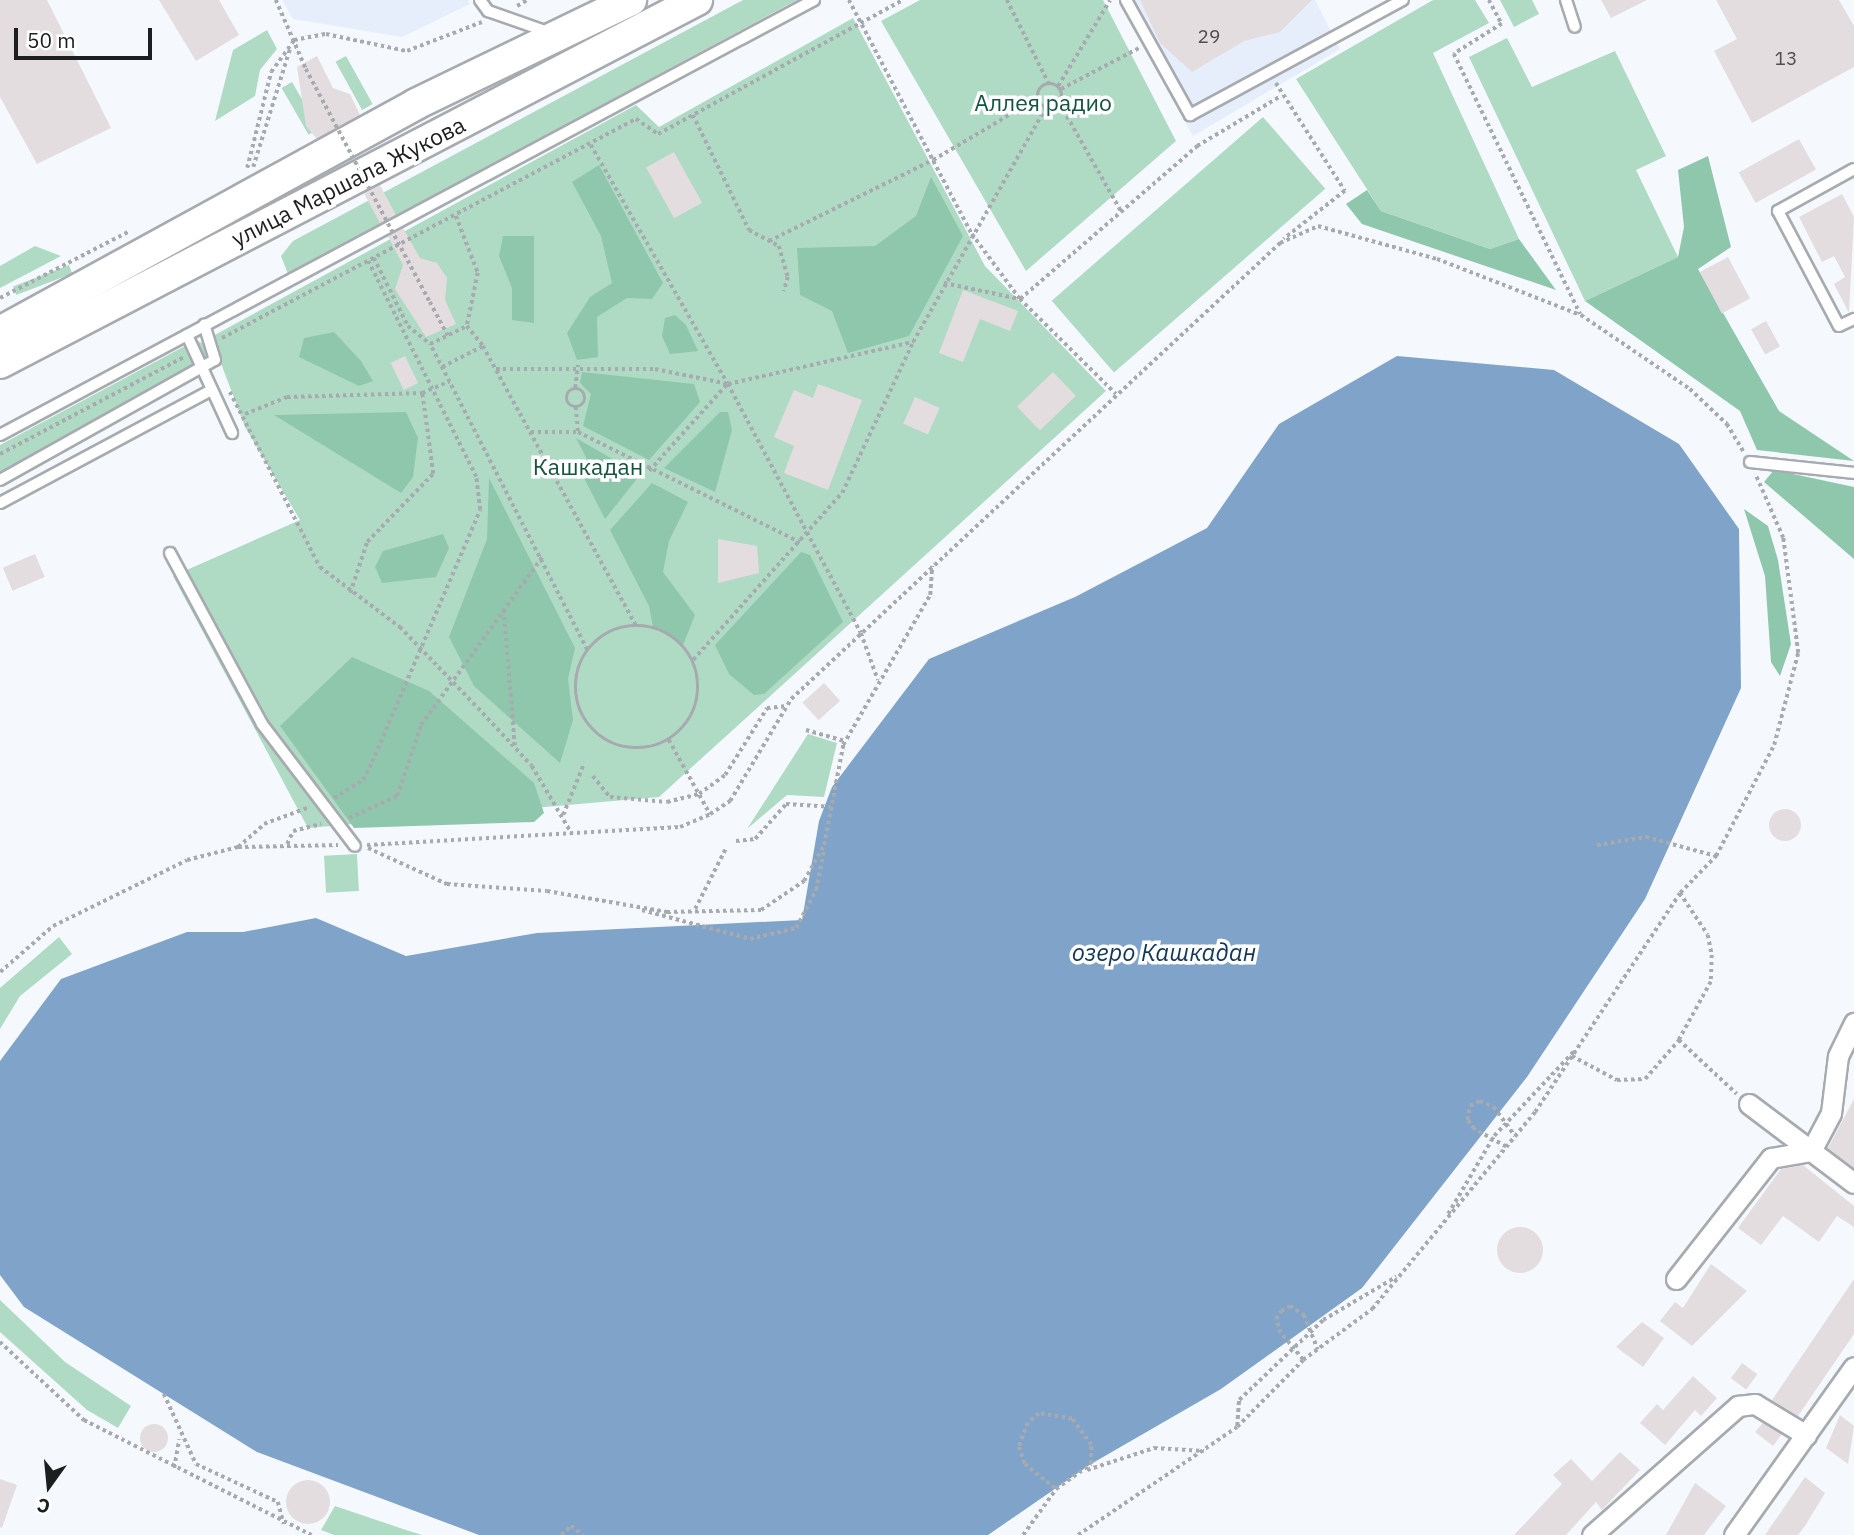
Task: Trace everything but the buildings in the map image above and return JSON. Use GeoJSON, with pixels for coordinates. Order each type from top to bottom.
{"type":"FeatureCollection","features":[{"type":"Feature","properties":{"kind":"main road","name":"улица Маршала Жукова"},"geometry":{"type":"LineString","coordinates":[[0,332],[416,104],[562,37],[631,0]]}},
{"type":"Feature","properties":{"kind":"main road","name":"улица Маршала Жукова"},"geometry":{"type":"LineString","coordinates":[[0,363],[697,0]]}},
{"type":"Feature","properties":{"kind":"street"},"geometry":{"type":"LineString","coordinates":[[1811,1151],[1831,1113],[1838,1056],[1854,1023]]}},
{"type":"Feature","properties":{"kind":"street"},"geometry":{"type":"LineString","coordinates":[[1749,1104],[1854,1183]]}},
{"type":"Feature","properties":{"kind":"street"},"geometry":{"type":"LineString","coordinates":[[1676,1279],[1771,1158],[1811,1151]]}},
{"type":"Feature","properties":{"kind":"street"},"geometry":{"type":"LineString","coordinates":[[1734,1535],[1854,1367]]}},
{"type":"Feature","properties":{"kind":"street"},"geometry":{"type":"LineString","coordinates":[[1592,1535],[1738,1406],[1755,1404],[1806,1435]]}},
{"type":"Feature","properties":{"kind":"lane"},"geometry":{"type":"LineString","coordinates":[[480,0],[499,15],[562,37]]}},
{"type":"Feature","properties":{"kind":"lane"},"geometry":{"type":"LineString","coordinates":[[0,435],[814,0]]}},
{"type":"Feature","properties":{"kind":"lane"},"geometry":{"type":"LineString","coordinates":[[1126,0],[1190,116],[1403,0]]}},
{"type":"Feature","properties":{"kind":"lane"},"geometry":{"type":"LineString","coordinates":[[1566,0],[1576,27]]}},
{"type":"Feature","properties":{"kind":"lane"},"geometry":{"type":"LineString","coordinates":[[1854,169],[1778,211],[1839,326],[1854,319]]}},
{"type":"Feature","properties":{"kind":"lane"},"geometry":{"type":"LineString","coordinates":[[0,480],[215,360],[204,325]]}},
{"type":"Feature","properties":{"kind":"lane"},"geometry":{"type":"LineString","coordinates":[[187,335],[232,433]]}},
{"type":"Feature","properties":{"kind":"lane"},"geometry":{"type":"LineString","coordinates":[[0,503],[212,390]]}},
{"type":"Feature","properties":{"kind":"lane"},"geometry":{"type":"LineString","coordinates":[[1750,462],[1854,473]]}},
{"type":"Feature","properties":{"kind":"lane"},"geometry":{"type":"LineString","coordinates":[[170,553],[262,724],[318,804],[359,846]]}},
{"type":"Feature","properties":{"kind":"path"},"geometry":{"type":"LineString","coordinates":[[276,0],[298,53],[448,336]]}},
{"type":"Feature","properties":{"kind":"path"},"geometry":{"type":"LineString","coordinates":[[294,40],[326,34],[407,51],[499,15],[527,0]]}},
{"type":"Feature","properties":{"kind":"path"},"geometry":{"type":"LineString","coordinates":[[849,0],[972,234],[1020,299],[1116,394]]}},
{"type":"Feature","properties":{"kind":"path"},"geometry":{"type":"LineString","coordinates":[[210,344],[592,145],[636,119],[658,134],[903,0]]}},
{"type":"Feature","properties":{"kind":"path"},"geometry":{"type":"LineString","coordinates":[[1007,0],[1049,84],[1059,88],[1149,43]]}},
{"type":"Feature","properties":{"kind":"path"},"geometry":{"type":"LineString","coordinates":[[1110,0],[1059,88],[1060,104],[1121,211]]}},
{"type":"Feature","properties":{"kind":"path"},"geometry":{"type":"LineString","coordinates":[[1489,0],[1502,24],[1454,54],[1581,315]]}},
{"type":"Feature","properties":{"kind":"path"},"geometry":{"type":"LineString","coordinates":[[248,173],[276,77],[294,40]]}},
{"type":"Feature","properties":{"kind":"path"},"geometry":{"type":"LineString","coordinates":[[769,241],[933,160],[1038,98],[1049,84]]}},
{"type":"Feature","properties":{"kind":"path"},"geometry":{"type":"LineString","coordinates":[[0,972],[52,926],[187,860],[238,847],[287,844],[359,846],[680,827],[710,814],[730,801],[787,706],[861,633],[1280,243],[1345,191],[1281,96],[1197,146],[1020,299]]}},
{"type":"Feature","properties":{"kind":"path"},"geometry":{"type":"LineString","coordinates":[[1038,98],[1046,107]]}},
{"type":"Feature","properties":{"kind":"path"},"geometry":{"type":"LineString","coordinates":[[693,660],[806,537],[842,493],[912,342],[944,283],[1046,107],[1060,104]]}},
{"type":"Feature","properties":{"kind":"path"},"geometry":{"type":"LineString","coordinates":[[693,115],[749,230],[779,246],[788,277],[784,292]]}},
{"type":"Feature","properties":{"kind":"path"},"geometry":{"type":"LineString","coordinates":[[592,145],[728,383],[806,537],[861,633],[878,681]]}},
{"type":"Feature","properties":{"kind":"path"},"geometry":{"type":"LineString","coordinates":[[457,216],[477,264],[467,326],[496,369],[636,625]]}},
{"type":"Feature","properties":{"kind":"path"},"geometry":{"type":"LineString","coordinates":[[1078,1535],[1237,1427],[1303,1360],[1372,1309],[1515,1136],[1573,1056],[1680,893],[1716,856],[1773,746],[1798,653],[1783,538],[1750,462],[1727,424],[1690,389],[1581,315],[1356,232],[1318,226],[1280,243]]}},
{"type":"Feature","properties":{"kind":"path"},"geometry":{"type":"LineString","coordinates":[[0,298],[136,228]]}},
{"type":"Feature","properties":{"kind":"path"},"geometry":{"type":"LineString","coordinates":[[374,258],[408,326],[430,344],[443,367],[587,650]]}},
{"type":"Feature","properties":{"kind":"path"},"geometry":{"type":"LineString","coordinates":[[238,847],[264,824],[318,804],[363,780],[480,510],[476,477],[434,388],[368,261]]}},
{"type":"Feature","properties":{"kind":"path"},"geometry":{"type":"LineString","coordinates":[[944,283],[1020,299]]}},
{"type":"Feature","properties":{"kind":"path"},"geometry":{"type":"LineString","coordinates":[[430,344],[467,326]]}},
{"type":"Feature","properties":{"kind":"path"},"geometry":{"type":"LineString","coordinates":[[496,369],[578,365],[656,369],[728,383],[912,342]]}},
{"type":"Feature","properties":{"kind":"path"},"geometry":{"type":"LineString","coordinates":[[443,367],[482,346]]}},
{"type":"Feature","properties":{"kind":"path"},"geometry":{"type":"LineString","coordinates":[[0,454],[195,352]]}},
{"type":"Feature","properties":{"kind":"path"},"geometry":{"type":"LineString","coordinates":[[576,407],[567,400],[575,389],[578,365]]}},
{"type":"Feature","properties":{"kind":"path"},"geometry":{"type":"LineString","coordinates":[[244,415],[288,397],[422,393],[450,382]]}},
{"type":"Feature","properties":{"kind":"path"},"geometry":{"type":"LineString","coordinates":[[649,471],[728,383]]}},
{"type":"Feature","properties":{"kind":"path"},"geometry":{"type":"LineString","coordinates":[[226,385],[244,415],[320,567],[349,593],[400,627],[420,651],[453,682],[515,748],[563,816],[572,834]]}},
{"type":"Feature","properties":{"kind":"path"},"geometry":{"type":"LineString","coordinates":[[575,389],[585,397],[576,407],[578,432]]}},
{"type":"Feature","properties":{"kind":"path"},"geometry":{"type":"LineString","coordinates":[[349,593],[367,542],[433,474],[422,393]]}},
{"type":"Feature","properties":{"kind":"path"},"geometry":{"type":"LineString","coordinates":[[531,432],[578,432],[649,471],[800,542]]}},
{"type":"Feature","properties":{"kind":"path"},"geometry":{"type":"LineString","coordinates":[[287,844],[293,831],[368,815],[397,796],[412,743],[542,557]]}},
{"type":"Feature","properties":{"kind":"path"},"geometry":{"type":"LineString","coordinates":[[359,846],[447,884],[547,891],[634,907],[750,939],[796,928],[816,890],[845,741],[930,595],[932,566]]}},
{"type":"Feature","properties":{"kind":"path"},"geometry":{"type":"LineString","coordinates":[[504,608],[515,748]]}},
{"type":"Feature","properties":{"kind":"path"},"geometry":{"type":"LineString","coordinates":[[636,625],[669,634],[693,660],[695,713],[669,740],[633,748],[598,734],[577,694],[587,650],[601,637],[636,625]]}},
{"type":"Feature","properties":{"kind":"path"},"geometry":{"type":"LineString","coordinates":[[593,776],[610,796],[667,802],[698,794],[725,775],[767,708],[787,706]]}},
{"type":"Feature","properties":{"kind":"path"},"geometry":{"type":"LineString","coordinates":[[806,730],[845,741]]}},
{"type":"Feature","properties":{"kind":"path"},"geometry":{"type":"LineString","coordinates":[[669,740],[710,814]]}},
{"type":"Feature","properties":{"kind":"path"},"geometry":{"type":"LineString","coordinates":[[563,816],[584,763]]}},
{"type":"Feature","properties":{"kind":"path"},"geometry":{"type":"LineString","coordinates":[[736,841],[755,839],[786,804],[834,807]]}},
{"type":"Feature","properties":{"kind":"path"},"geometry":{"type":"LineString","coordinates":[[1597,845],[1646,837],[1716,856]]}},
{"type":"Feature","properties":{"kind":"path"},"geometry":{"type":"LineString","coordinates":[[634,907],[761,910],[804,881],[824,845]]}},
{"type":"Feature","properties":{"kind":"path"},"geometry":{"type":"LineString","coordinates":[[694,910],[726,848]]}},
{"type":"Feature","properties":{"kind":"path"},"geometry":{"type":"LineString","coordinates":[[1573,1056],[1617,1080],[1645,1079],[1679,1040],[1711,982],[1712,955],[1708,935],[1680,893]]}},
{"type":"Feature","properties":{"kind":"path"},"geometry":{"type":"LineString","coordinates":[[1679,1040],[1749,1104]]}},
{"type":"Feature","properties":{"kind":"path"},"geometry":{"type":"LineString","coordinates":[[1444,1221],[1494,1136],[1579,1046]]}},
{"type":"Feature","properties":{"kind":"path"},"geometry":{"type":"LineString","coordinates":[[1506,1147],[1494,1136],[1467,1120],[1470,1106],[1480,1101],[1494,1107],[1504,1125],[1515,1136]]}},
{"type":"Feature","properties":{"kind":"path"},"geometry":{"type":"LineString","coordinates":[[1237,1427],[1239,1400],[1309,1333],[1401,1274]]}},
{"type":"Feature","properties":{"kind":"path"},"geometry":{"type":"LineString","coordinates":[[1303,1360],[1296,1346],[1280,1333],[1276,1319],[1281,1311],[1297,1309],[1318,1349]]}},
{"type":"Feature","properties":{"kind":"path"},"geometry":{"type":"LineString","coordinates":[[0,1342],[84,1420],[284,1524],[312,1535]]}},
{"type":"Feature","properties":{"kind":"path"},"geometry":{"type":"LineString","coordinates":[[164,1394],[179,1437],[196,1464],[278,1502],[284,1524]]}},
{"type":"Feature","properties":{"kind":"path"},"geometry":{"type":"LineString","coordinates":[[1056,1489],[1024,1464],[1020,1447],[1028,1423],[1039,1414],[1072,1419],[1082,1430],[1091,1445],[1087,1470]]}},
{"type":"Feature","properties":{"kind":"path"},"geometry":{"type":"LineString","coordinates":[[174,1468],[179,1437]]}},
{"type":"Feature","properties":{"kind":"path"},"geometry":{"type":"LineString","coordinates":[[1023,1535],[1056,1489],[1087,1470],[1154,1448],[1204,1451]]}},
{"type":"Feature","properties":{"kind":"path"},"geometry":{"type":"LineString","coordinates":[[561,1535],[571,1526],[583,1535]]}},
{"type":"Feature","properties":{"kind":"shaded area"},"geometry":{"type":"Polygon","coordinates":[[[282,0],[468,0],[470,4],[402,37],[293,19],[282,0]]]}},
{"type":"Feature","properties":{"kind":"shaded area"},"geometry":{"type":"Polygon","coordinates":[[[1118,0],[1315,0],[1340,49],[1193,136],[1118,0]]]}},
{"type":"Feature","properties":{"kind":"green space"},"geometry":{"type":"Polygon","coordinates":[[[743,0],[797,0],[288,274],[281,256],[293,241],[743,0]]]}},
{"type":"Feature","properties":{"kind":"green space","name":"Аллея радио"},"geometry":{"type":"Polygon","coordinates":[[[920,0],[1103,0],[1176,141],[1026,271],[881,21],[920,0]]]}},
{"type":"Feature","properties":{"kind":"green space"},"geometry":{"type":"Polygon","coordinates":[[[1433,0],[1475,0],[1489,23],[1433,53],[1519,239],[1490,249],[1381,211],[1296,79],[1433,0]]]}},
{"type":"Feature","properties":{"kind":"green space"},"geometry":{"type":"Polygon","coordinates":[[[1500,0],[1532,0],[1539,14],[1514,27],[1500,0]]]}},
{"type":"Feature","properties":{"kind":"green space","name":"Кашкадан"},"geometry":{"type":"Polygon","coordinates":[[[853,18],[985,266],[1106,391],[659,797],[308,828],[173,576],[300,520],[245,427],[211,337],[636,105],[659,127],[853,18]]]}},
{"type":"Feature","properties":{"kind":"green space"},"geometry":{"type":"Polygon","coordinates":[[[267,30],[277,49],[260,70],[255,96],[215,121],[233,50],[267,30]]]}},
{"type":"Feature","properties":{"kind":"green space"},"geometry":{"type":"Polygon","coordinates":[[[1507,38],[1532,87],[1615,51],[1666,156],[1636,170],[1678,257],[1585,301],[1469,57],[1507,38]]]}},
{"type":"Feature","properties":{"kind":"green space"},"geometry":{"type":"Polygon","coordinates":[[[346,56],[373,104],[362,110],[336,62],[346,56]]]}},
{"type":"Feature","properties":{"kind":"green space"},"geometry":{"type":"Polygon","coordinates":[[[292,82],[319,129],[309,135],[282,88],[292,82]]]}},
{"type":"Feature","properties":{"kind":"green space"},"geometry":{"type":"Polygon","coordinates":[[[1263,117],[1325,189],[1114,372],[1052,301],[1263,117]]]}},
{"type":"Feature","properties":{"kind":"green space"},"geometry":{"type":"Polygon","coordinates":[[[1708,156],[1731,247],[1698,269],[1779,411],[1854,461],[1757,450],[1740,411],[1585,301],[1678,257],[1684,227],[1678,170],[1708,156]]]}},
{"type":"Feature","properties":{"kind":"green space"},"geometry":{"type":"Polygon","coordinates":[[[599,165],[663,283],[652,299],[627,298],[597,317],[598,357],[577,360],[567,333],[590,297],[612,283],[601,236],[572,182],[599,165]]]}},
{"type":"Feature","properties":{"kind":"green space"},"geometry":{"type":"Polygon","coordinates":[[[931,177],[963,236],[909,336],[848,353],[832,311],[800,295],[797,248],[875,246],[916,216],[931,177]]]}},
{"type":"Feature","properties":{"kind":"green space"},"geometry":{"type":"Polygon","coordinates":[[[1367,190],[1381,211],[1490,249],[1519,239],[1556,290],[1362,224],[1346,204],[1367,190]]]}},
{"type":"Feature","properties":{"kind":"green space"},"geometry":{"type":"Polygon","coordinates":[[[503,236],[534,236],[534,323],[512,320],[512,288],[499,256],[503,236]]]}},
{"type":"Feature","properties":{"kind":"green space"},"geometry":{"type":"Polygon","coordinates":[[[35,246],[61,256],[0,288],[0,266],[35,246]]]}},
{"type":"Feature","properties":{"kind":"green space"},"geometry":{"type":"Polygon","coordinates":[[[69,265],[72,273],[16,295],[13,287],[69,265]]]}},
{"type":"Feature","properties":{"kind":"green space"},"geometry":{"type":"Polygon","coordinates":[[[675,315],[686,325],[698,351],[670,354],[662,336],[665,318],[675,315]]]}},
{"type":"Feature","properties":{"kind":"green space"},"geometry":{"type":"Polygon","coordinates":[[[334,332],[361,361],[373,381],[359,386],[299,357],[304,338],[334,332]]]}},
{"type":"Feature","properties":{"kind":"green space"},"geometry":{"type":"Polygon","coordinates":[[[196,340],[207,346],[208,358],[0,472],[0,445],[196,340]]]}},
{"type":"Feature","properties":{"kind":"green space"},"geometry":{"type":"Polygon","coordinates":[[[582,372],[694,384],[700,402],[649,460],[583,426],[591,394],[580,383],[582,372]]]}},
{"type":"Feature","properties":{"kind":"green space"},"geometry":{"type":"Polygon","coordinates":[[[406,412],[418,438],[413,477],[401,493],[274,415],[406,412]]]}},
{"type":"Feature","properties":{"kind":"green space"},"geometry":{"type":"Polygon","coordinates":[[[720,412],[728,412],[732,430],[715,492],[664,468],[720,412]]]}},
{"type":"Feature","properties":{"kind":"green space"},"geometry":{"type":"Polygon","coordinates":[[[576,438],[640,475],[605,519],[583,476],[593,471],[576,438]]]}},
{"type":"Feature","properties":{"kind":"green space"},"geometry":{"type":"Polygon","coordinates":[[[1774,470],[1854,487],[1854,559],[1764,482],[1774,470]]]}},
{"type":"Feature","properties":{"kind":"green space"},"geometry":{"type":"Polygon","coordinates":[[[489,478],[575,648],[568,679],[573,720],[560,763],[474,686],[449,637],[487,539],[489,478]]]}},
{"type":"Feature","properties":{"kind":"green space"},"geometry":{"type":"Polygon","coordinates":[[[652,483],[688,502],[669,541],[663,572],[695,615],[683,645],[653,627],[649,606],[610,530],[652,483]]]}},
{"type":"Feature","properties":{"kind":"green space"},"geometry":{"type":"Polygon","coordinates":[[[1744,509],[1768,526],[1778,560],[1791,644],[1780,676],[1771,662],[1765,576],[1744,509]]]}},
{"type":"Feature","properties":{"kind":"green space"},"geometry":{"type":"Polygon","coordinates":[[[443,534],[449,548],[436,577],[382,583],[375,567],[383,551],[443,534]]]}},
{"type":"Feature","properties":{"kind":"green space"},"geometry":{"type":"Polygon","coordinates":[[[801,552],[810,555],[843,622],[764,694],[754,695],[729,674],[715,645],[801,552]]]}},
{"type":"Feature","properties":{"kind":"green space"},"geometry":{"type":"Polygon","coordinates":[[[352,657],[429,691],[534,783],[544,813],[534,822],[354,828],[280,726],[352,657]]]}},
{"type":"Feature","properties":{"kind":"green space"},"geometry":{"type":"Polygon","coordinates":[[[808,734],[837,743],[824,797],[787,795],[747,829],[808,734]]]}},
{"type":"Feature","properties":{"kind":"green space"},"geometry":{"type":"Polygon","coordinates":[[[357,854],[359,891],[326,893],[324,856],[357,854]]]}},
{"type":"Feature","properties":{"kind":"green space"},"geometry":{"type":"Polygon","coordinates":[[[59,937],[72,954],[20,996],[0,1029],[0,988],[59,937]]]}},
{"type":"Feature","properties":{"kind":"green space"},"geometry":{"type":"Polygon","coordinates":[[[0,1300],[65,1362],[131,1406],[118,1428],[87,1410],[0,1332],[0,1300]]]}},
{"type":"Feature","properties":{"kind":"green space"},"geometry":{"type":"Polygon","coordinates":[[[335,1506],[422,1535],[334,1535],[321,1530],[335,1506]]]}},
{"type":"Feature","properties":{"kind":"water","name":"озеро Кашкадан"},"geometry":{"type":"Polygon","coordinates":[[[1397,356],[1554,370],[1679,444],[1739,529],[1741,688],[1645,899],[1527,1077],[1362,1288],[1221,1389],[1091,1464],[988,1535],[479,1535],[257,1452],[24,1307],[0,1275],[0,1061],[61,979],[187,932],[243,932],[316,918],[406,956],[537,933],[802,920],[819,821],[832,787],[929,659],[1075,597],[1207,528],[1279,424],[1397,356]]]}}]}
